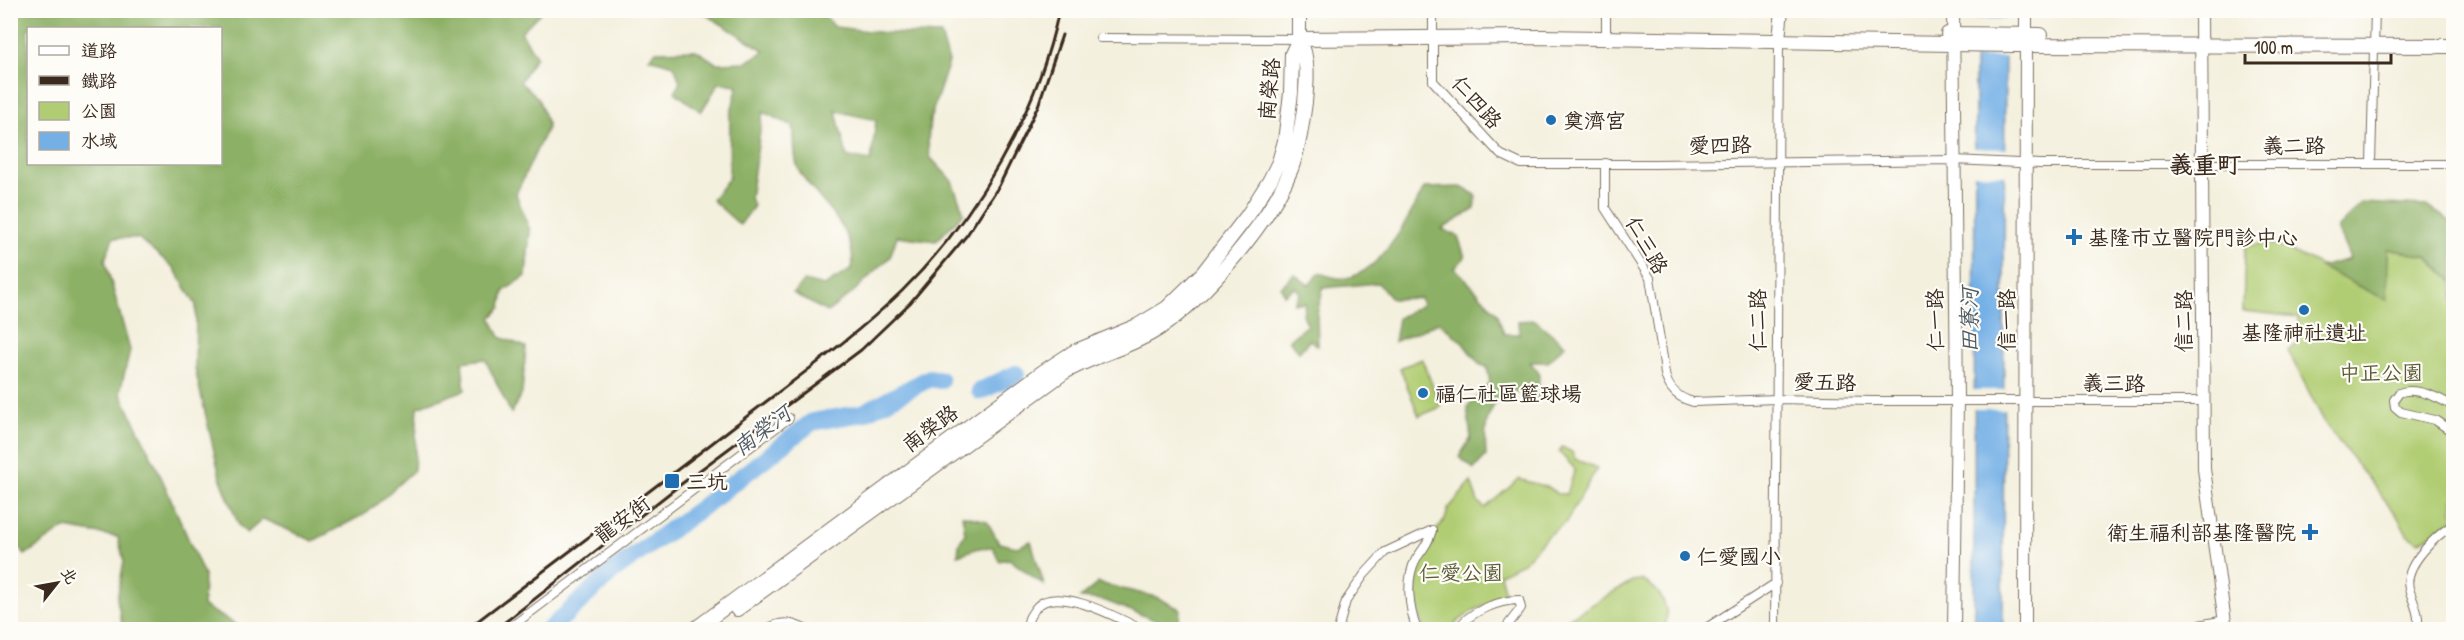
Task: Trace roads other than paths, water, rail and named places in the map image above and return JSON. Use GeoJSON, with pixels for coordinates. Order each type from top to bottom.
{"type":"FeatureCollection","features":[{"type":"Feature","properties":{"kind":"main road"},"geometry":{"type":"LineString","coordinates":[[1299,10],[1299,39],[1433,37],[2376,41],[2454,37]]}},
{"type":"Feature","properties":{"kind":"main road","name":"南榮路"},"geometry":{"type":"LineString","coordinates":[[694,630],[1043,372],[1074,352],[1137,326],[1167,309],[1203,273],[1230,241],[1280,162],[1289,117],[1292,54],[1299,39]]}},
{"type":"Feature","properties":{"kind":"main road","name":"南榮路"},"geometry":{"type":"LineString","coordinates":[[708,630],[1063,373],[1084,361],[1158,329],[1202,290],[1256,227],[1278,195],[1292,166],[1302,125],[1306,91],[1305,54],[1299,39]]}},
{"type":"Feature","properties":{"kind":"main road"},"geometry":{"type":"LineString","coordinates":[[2376,41],[2454,46]]}},
{"type":"Feature","properties":{"kind":"street","name":"仁四路"},"geometry":{"type":"LineString","coordinates":[[1433,10],[1433,81],[1493,146]]}},
{"type":"Feature","properties":{"kind":"street"},"geometry":{"type":"LineString","coordinates":[[1606,10],[1606,38]]}},
{"type":"Feature","properties":{"kind":"street","name":"仁二路"},"geometry":{"type":"LineString","coordinates":[[1775,630],[1777,161],[1779,39],[1782,10]]}},
{"type":"Feature","properties":{"kind":"street","name":"仁一路"},"geometry":{"type":"LineString","coordinates":[[1953,10],[1957,400],[1954,630]]}},
{"type":"Feature","properties":{"kind":"street","name":"信一路"},"geometry":{"type":"LineString","coordinates":[[2025,630],[2026,10]]}},
{"type":"Feature","properties":{"kind":"street","name":"信二路"},"geometry":{"type":"LineString","coordinates":[[2200,10],[2204,469],[2225,625]]}},
{"type":"Feature","properties":{"kind":"street"},"geometry":{"type":"LineString","coordinates":[[2371,163],[2376,41],[2375,10]]}},
{"type":"Feature","properties":{"kind":"street"},"geometry":{"type":"LineString","coordinates":[[1100,38],[1299,39]]}},
{"type":"Feature","properties":{"kind":"street","name":"愛四路"},"geometry":{"type":"LineString","coordinates":[[1493,146],[1500,154],[1521,164],[1954,160],[2026,163]]}},
{"type":"Feature","properties":{"kind":"street","name":"仁三路"},"geometry":{"type":"LineString","coordinates":[[1605,163],[1605,208],[1650,278],[1664,364],[1664,377],[1680,399],[1693,402]]}},
{"type":"Feature","properties":{"kind":"street","name":"義二路"},"geometry":{"type":"LineString","coordinates":[[2026,163],[2454,164]]}},
{"type":"Feature","properties":{"kind":"street"},"geometry":{"type":"LineString","coordinates":[[2454,407],[2438,398],[2408,390],[2399,393],[2394,400],[2395,407],[2401,412],[2428,417],[2443,424],[2454,433]]}},
{"type":"Feature","properties":{"kind":"street","name":"愛五路"},"geometry":{"type":"LineString","coordinates":[[1693,402],[1777,399],[2026,400]]}},
{"type":"Feature","properties":{"kind":"street","name":"義三路"},"geometry":{"type":"LineString","coordinates":[[2026,400],[2202,401]]}},
{"type":"Feature","properties":{"kind":"street","name":"龍安街"},"geometry":{"type":"LineString","coordinates":[[507,630],[549,596],[789,418]]}},
{"type":"Feature","properties":{"kind":"street"},"geometry":{"type":"LineString","coordinates":[[2417,630],[2418,614],[2408,586],[2409,579],[2419,557],[2438,535],[2454,524]]}},
{"type":"Feature","properties":{"kind":"street"},"geometry":{"type":"LineString","coordinates":[[1338,630],[1346,601],[1364,575],[1385,552],[1432,530],[1426,546],[1410,571],[1409,595],[1417,630]]}},
{"type":"Feature","properties":{"kind":"street"},"geometry":{"type":"LineString","coordinates":[[1702,630],[1776,583]]}},
{"type":"Feature","properties":{"kind":"street"},"geometry":{"type":"LineString","coordinates":[[1028,630],[1028,619],[1039,603],[1057,598],[1073,601],[1143,630]]}},
{"type":"Feature","properties":{"kind":"street"},"geometry":{"type":"LineString","coordinates":[[1457,630],[1467,619],[1488,608],[1506,600],[1519,600],[1521,608],[1504,630]]}},
{"type":"Feature","properties":{"kind":"street"},"geometry":{"type":"LineString","coordinates":[[765,630],[783,622],[792,622],[807,630]]}},
{"type":"Feature","properties":{"kind":"street"},"geometry":{"type":"LineString","coordinates":[[2173,630],[2225,625]]}},
{"type":"Feature","properties":{"kind":"water","name":"田寮河"},"geometry":{"type":"Polygon","coordinates":[[[1975,11],[2005,11],[2003,629],[1974,630],[1975,11]]]}},
{"type":"Feature","properties":{"kind":"waterway","name":"南榮河"},"geometry":{"type":"LineString","coordinates":[[980,391],[1016,374]]}},
{"type":"Feature","properties":{"kind":"waterway","name":"南榮河"},"geometry":{"type":"LineString","coordinates":[[549,630],[613,571],[697,511],[812,422],[863,413],[930,378],[940,380]]}},
{"type":"Feature","properties":{"kind":"railway"},"geometry":{"type":"LineString","coordinates":[[466,630],[819,361],[902,291],[955,231],[979,197],[1000,161],[1036,87],[1059,10]]}},
{"type":"Feature","properties":{"kind":"railway"},"geometry":{"type":"LineString","coordinates":[[495,630],[676,488],[861,350],[910,303],[967,235],[999,186],[1038,106],[1062,35]]}},
{"type":"Feature","properties":{"kind":"place","name":"奠濟宮"},"geometry":{"type":"Point","coordinates":[1551,120]}},
{"type":"Feature","properties":{"kind":"place","name":"基隆市立醫院門診中心"},"geometry":{"type":"Point","coordinates":[2074,237]}},
{"type":"Feature","properties":{"kind":"place","name":"基隆神社遺址"},"geometry":{"type":"Point","coordinates":[2304,310]}},
{"type":"Feature","properties":{"kind":"place","name":"福仁社區籃球場"},"geometry":{"type":"Point","coordinates":[1423,393]}},
{"type":"Feature","properties":{"kind":"place","name":"三坑"},"geometry":{"type":"Point","coordinates":[672,481]}},
{"type":"Feature","properties":{"kind":"place","name":"衛生福利部基隆醫院"},"geometry":{"type":"Point","coordinates":[2310,532]}},
{"type":"Feature","properties":{"kind":"place","name":"仁愛國小"},"geometry":{"type":"Point","coordinates":[1685,556]}},
{"type":"Feature","properties":{"kind":"district","name":"義重町"},"geometry":{"type":"Point","coordinates":[2205,164]}},
{"type":"Feature","properties":{"kind":"park label","name":"中正公園"},"geometry":{"type":"Point","coordinates":[2381,372]}},
{"type":"Feature","properties":{"kind":"park label","name":"仁愛公園"},"geometry":{"type":"Point","coordinates":[1461,572]}}]}
